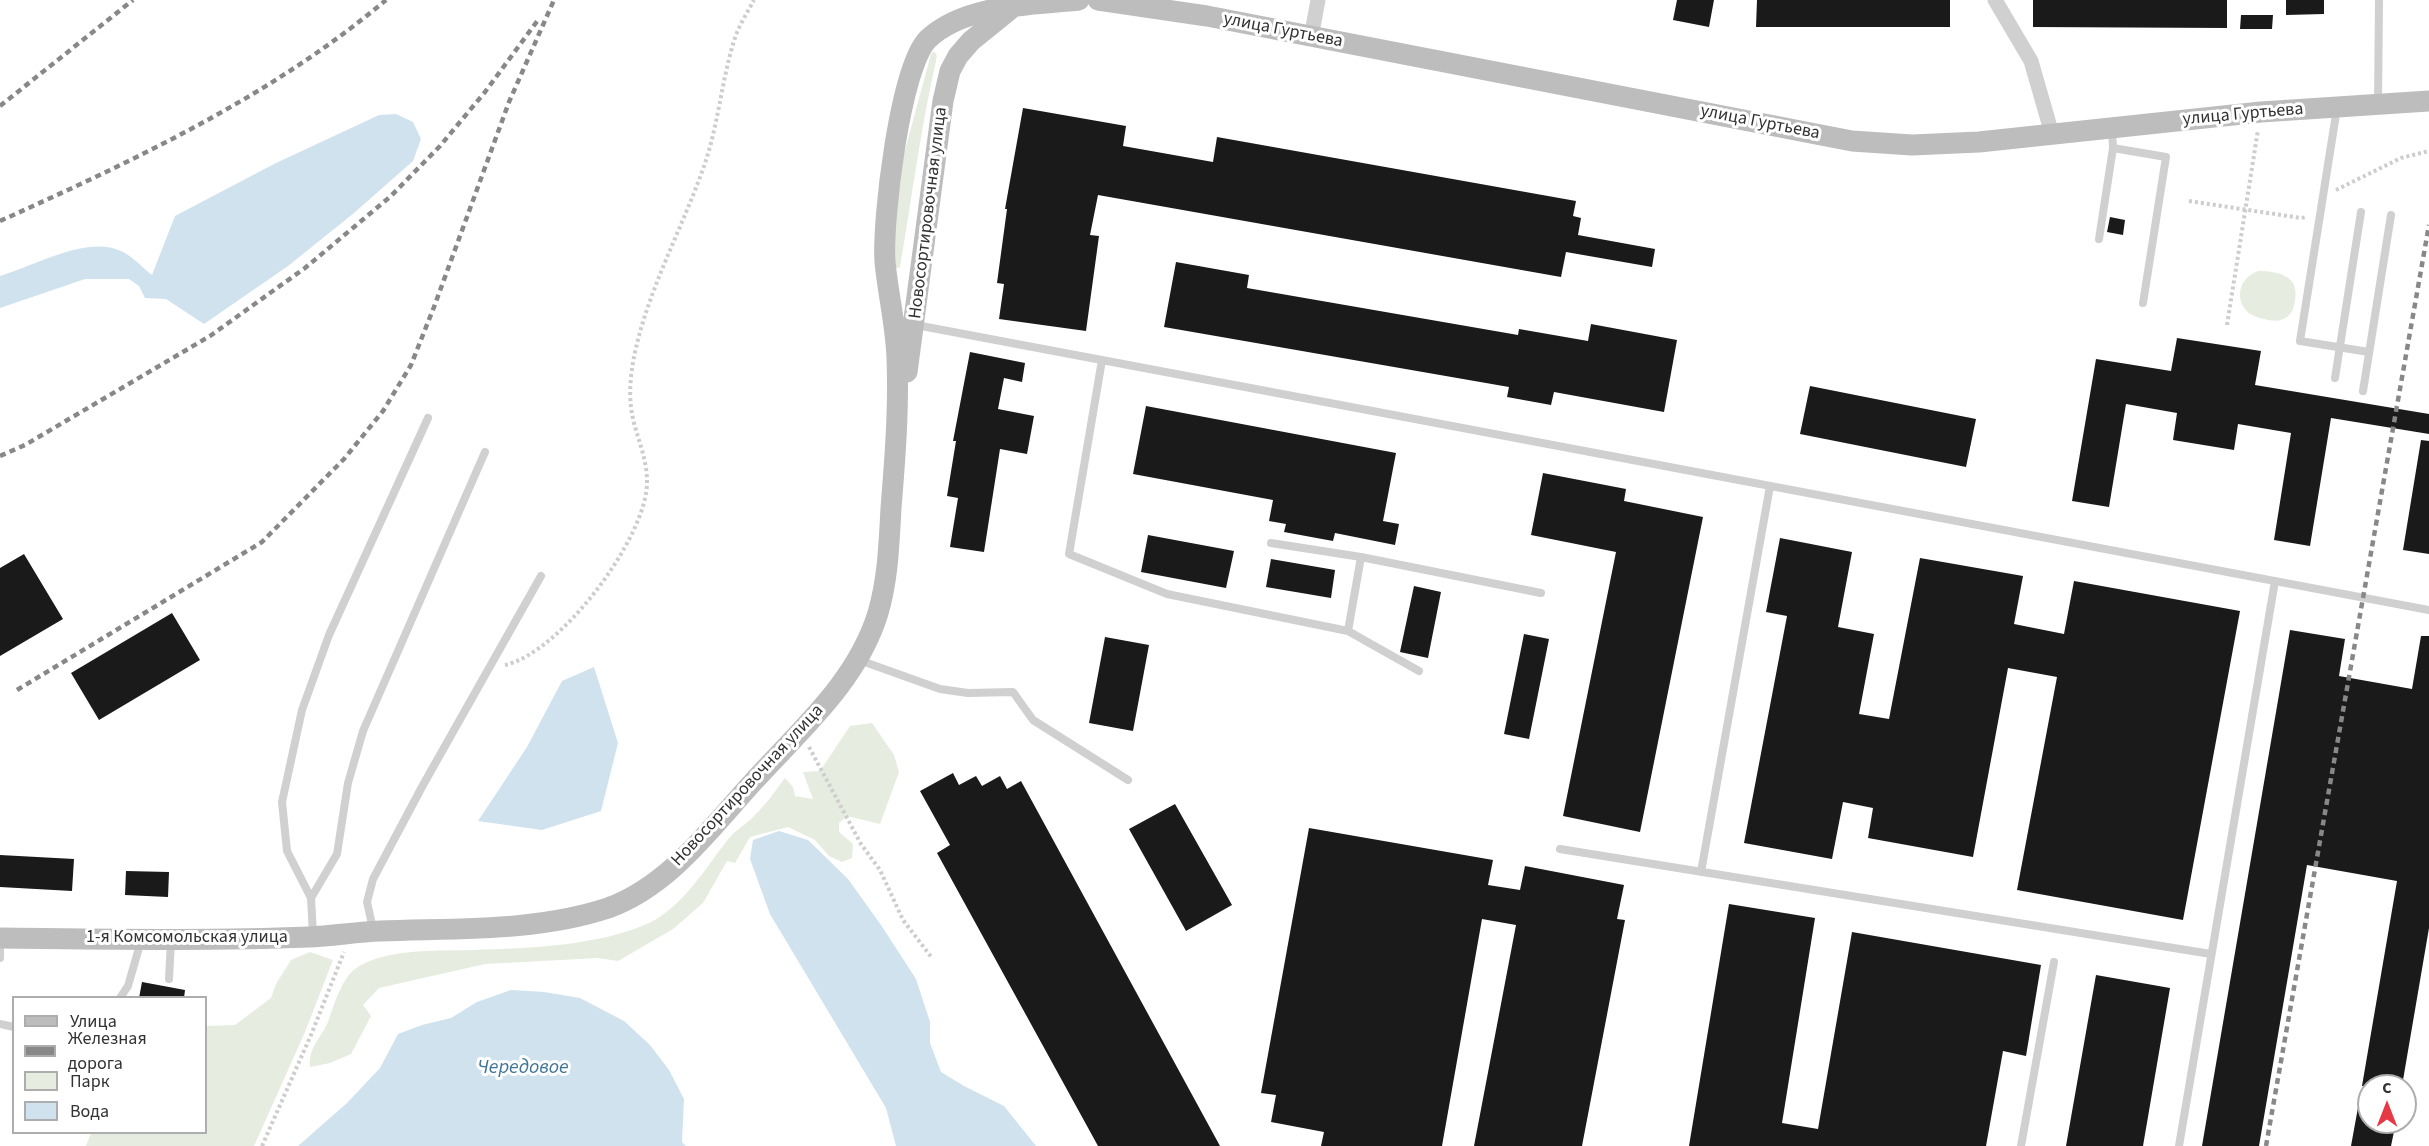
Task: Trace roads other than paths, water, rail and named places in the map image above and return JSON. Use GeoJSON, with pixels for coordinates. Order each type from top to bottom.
{"type":"FeatureCollection","features":[{"type":"Feature","properties":{"kind":"main road"},"geometry":{"type":"LineString","coordinates":[[1013,3],[1079,0]]}},
{"type":"Feature","properties":{"kind":"main road","name":"улица Гуртьева"},"geometry":{"type":"LineString","coordinates":[[1098,0],[1207,16],[1311,38],[1852,141],[1912,145],[1979,142],[2052,134],[2112,138],[2337,107],[2429,101]]}},
{"type":"Feature","properties":{"kind":"main road","name":"Новосортировочная улица"},"geometry":{"type":"LineString","coordinates":[[896,445],[943,101],[950,71],[970,41],[1013,3]]}},
{"type":"Feature","properties":{"kind":"main road","name":"Новосортировочная улица"},"geometry":{"type":"LineString","coordinates":[[374,931],[491,928],[560,919],[608,908],[645,891],[682,860],[846,680],[870,636],[886,577],[896,445],[897,355],[885,262],[885,222],[895,144],[915,57],[927,40],[945,27],[976,13],[1013,3]]}},
{"type":"Feature","properties":{"kind":"main road","name":"1-я Комсомольская улица"},"geometry":{"type":"LineString","coordinates":[[0,938],[141,940],[313,937],[374,931]]}},
{"type":"Feature","properties":{"kind":"street"},"geometry":{"type":"LineString","coordinates":[[1311,38],[1318,0]]}},
{"type":"Feature","properties":{"kind":"street"},"geometry":{"type":"LineString","coordinates":[[1995,0],[2031,61],[2052,134]]}},
{"type":"Feature","properties":{"kind":"lane"},"geometry":{"type":"LineString","coordinates":[[2378,104],[2379,0]]}},
{"type":"Feature","properties":{"kind":"lane"},"geometry":{"type":"LineString","coordinates":[[2337,107],[2300,341],[2369,352]]}},
{"type":"Feature","properties":{"kind":"lane"},"geometry":{"type":"LineString","coordinates":[[2099,239],[2112,138],[2166,157],[2143,303]]}},
{"type":"Feature","properties":{"kind":"lane"},"geometry":{"type":"LineString","coordinates":[[2334,378],[2361,212]]}},
{"type":"Feature","properties":{"kind":"lane"},"geometry":{"type":"LineString","coordinates":[[2363,391],[2391,215]]}},
{"type":"Feature","properties":{"kind":"lane"},"geometry":{"type":"LineString","coordinates":[[914,324],[2429,610]]}},
{"type":"Feature","properties":{"kind":"lane"},"geometry":{"type":"LineString","coordinates":[[1102,360],[1069,554],[1167,594],[1348,631],[1419,671]]}},
{"type":"Feature","properties":{"kind":"lane"},"geometry":{"type":"LineString","coordinates":[[313,937],[311,898],[286,851],[282,802],[303,710],[328,635],[428,418]]}},
{"type":"Feature","properties":{"kind":"lane"},"geometry":{"type":"LineString","coordinates":[[311,898],[338,854],[348,783],[363,731],[486,452]]}},
{"type":"Feature","properties":{"kind":"lane"},"geometry":{"type":"LineString","coordinates":[[1701,872],[1770,486]]}},
{"type":"Feature","properties":{"kind":"lane"},"geometry":{"type":"LineString","coordinates":[[1271,543],[1362,557],[1541,593]]}},
{"type":"Feature","properties":{"kind":"lane"},"geometry":{"type":"LineString","coordinates":[[1348,631],[1362,557]]}},
{"type":"Feature","properties":{"kind":"lane"},"geometry":{"type":"LineString","coordinates":[[374,931],[367,902],[374,879],[423,785],[541,576]]}},
{"type":"Feature","properties":{"kind":"lane"},"geometry":{"type":"LineString","coordinates":[[2179,1146],[2275,581]]}},
{"type":"Feature","properties":{"kind":"lane"},"geometry":{"type":"LineString","coordinates":[[857,660],[940,689],[968,693],[1013,692],[1033,720],[1128,780]]}},
{"type":"Feature","properties":{"kind":"lane"},"geometry":{"type":"LineString","coordinates":[[1560,849],[2211,954]]}},
{"type":"Feature","properties":{"kind":"lane"},"geometry":{"type":"LineString","coordinates":[[0,938],[0,958]]}},
{"type":"Feature","properties":{"kind":"lane"},"geometry":{"type":"LineString","coordinates":[[169,979],[171,939]]}},
{"type":"Feature","properties":{"kind":"lane"},"geometry":{"type":"LineString","coordinates":[[121,996],[128,986],[141,940]]}},
{"type":"Feature","properties":{"kind":"lane"},"geometry":{"type":"LineString","coordinates":[[2021,1146],[2054,962]]}},
{"type":"Feature","properties":{"kind":"water"},"geometry":{"type":"Polygon","coordinates":[[[396,114],[413,122],[421,139],[413,161],[354,213],[288,266],[204,324],[166,299],[145,298],[139,286],[129,279],[85,279],[0,308],[0,276],[78,249],[109,247],[123,252],[152,275],[175,216],[274,164],[379,115],[396,114]]]}},
{"type":"Feature","properties":{"kind":"water"},"geometry":{"type":"Polygon","coordinates":[[[594,667],[618,743],[601,811],[542,830],[478,821],[527,747],[562,681],[594,667]]]}},
{"type":"Feature","properties":{"kind":"water"},"geometry":{"type":"Polygon","coordinates":[[[779,831],[808,840],[848,879],[881,925],[916,979],[930,1022],[930,1043],[941,1072],[1004,1106],[1036,1146],[896,1146],[886,1108],[770,914],[750,859],[753,840],[779,831]]]}},
{"type":"Feature","properties":{"kind":"water","name":"Чередовое"},"geometry":{"type":"Polygon","coordinates":[[[511,990],[544,992],[580,998],[624,1021],[650,1045],[669,1070],[684,1099],[682,1142],[686,1146],[298,1146],[347,1103],[380,1068],[398,1034],[451,1018],[477,1002],[511,990]]]}},
{"type":"Feature","properties":{"kind":"railway"},"geometry":{"type":"LineString","coordinates":[[0,106],[133,0]]}},
{"type":"Feature","properties":{"kind":"railway"},"geometry":{"type":"LineString","coordinates":[[0,221],[201,124],[297,66],[342,35],[386,0]]}},
{"type":"Feature","properties":{"kind":"railway"},"geometry":{"type":"LineString","coordinates":[[17,690],[262,542],[344,459],[383,411],[411,365],[509,102],[554,0]]}},
{"type":"Feature","properties":{"kind":"railway"},"geometry":{"type":"LineString","coordinates":[[0,456],[25,445],[210,336],[305,268],[391,196],[440,146],[485,92],[538,20]]}},
{"type":"Feature","properties":{"kind":"railway"},"geometry":{"type":"LineString","coordinates":[[2266,1146],[2429,225]]}}]}
